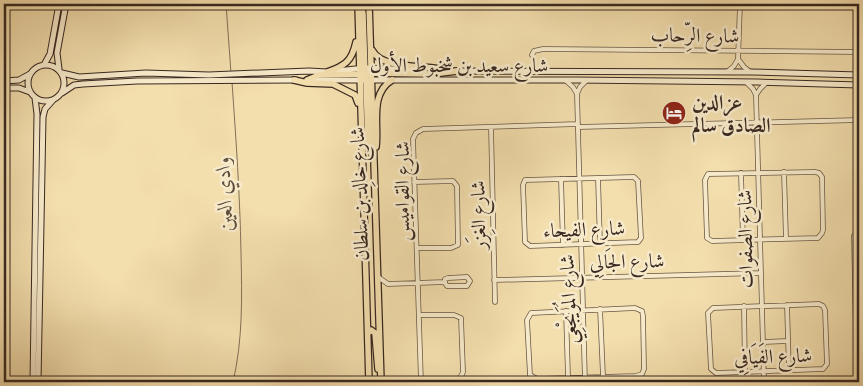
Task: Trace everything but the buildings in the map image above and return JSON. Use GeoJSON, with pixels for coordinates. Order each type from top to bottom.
{"type":"FeatureCollection","features":[{"type":"Feature","properties":{"kind":"main road"},"geometry":{"type":"LineString","coordinates":[[44,65],[50,54],[59,4]]}},
{"type":"Feature","properties":{"kind":"main road"},"geometry":{"type":"LineString","coordinates":[[62,93],[65,83],[60,71],[57,53],[66,4]]}},
{"type":"Feature","properties":{"kind":"main road"},"geometry":{"type":"LineString","coordinates":[[359,4],[363,14],[366,74]]}},
{"type":"Feature","properties":{"kind":"main road","name":"شارع خالِد بن سلطان"},"geometry":{"type":"LineString","coordinates":[[359,4],[358,30],[366,74],[373,156],[381,379]]}},
{"type":"Feature","properties":{"kind":"main road"},"geometry":{"type":"LineString","coordinates":[[369,6],[372,50],[375,54],[387,62],[396,65],[430,66],[449,71]]}},
{"type":"Feature","properties":{"kind":"main road","name":"شارع خالِد بن سلطان"},"geometry":{"type":"LineString","coordinates":[[369,6],[366,74],[361,117],[369,382]]}},
{"type":"Feature","properties":{"kind":"main road"},"geometry":{"type":"LineString","coordinates":[[327,72],[343,66],[347,62],[354,51],[358,30]]}},
{"type":"Feature","properties":{"kind":"main road"},"geometry":{"type":"LineString","coordinates":[[4,81],[19,80],[44,65],[50,65],[60,71]]}},
{"type":"Feature","properties":{"kind":"main road","name":"شارع سعيد بن شخبوط الأول"},"geometry":{"type":"LineString","coordinates":[[60,71],[79,77],[146,73],[209,75],[309,71],[366,74],[457,71],[751,72],[859,75]]}},
{"type":"Feature","properties":{"kind":"main road"},"geometry":{"type":"LineString","coordinates":[[38,382],[43,117],[45,109],[69,87],[83,84],[137,81],[307,80],[319,75],[433,74],[457,71]]}},
{"type":"Feature","properties":{"kind":"main road"},"geometry":{"type":"LineString","coordinates":[[30,74],[28,85],[30,92],[35,98],[38,114],[33,382]]}},
{"type":"Feature","properties":{"kind":"main road","name":"شارع سعيد بن شخبوط الأول"},"geometry":{"type":"LineString","coordinates":[[366,74],[392,80],[588,80],[859,85]]}},
{"type":"Feature","properties":{"kind":"main road"},"geometry":{"type":"LineString","coordinates":[[294,80],[308,83],[333,84],[353,94],[357,98],[361,117]]}},
{"type":"Feature","properties":{"kind":"main road"},"geometry":{"type":"LineString","coordinates":[[373,156],[376,141],[377,100],[384,87],[392,80]]}},
{"type":"Feature","properties":{"kind":"main road"},"geometry":{"type":"LineString","coordinates":[[4,88],[19,88],[30,92]]}},
{"type":"Feature","properties":{"kind":"main road"},"geometry":{"type":"LineString","coordinates":[[35,98],[46,102],[53,100]]}},
{"type":"Feature","properties":{"kind":"main road"},"geometry":{"type":"LineString","coordinates":[[368,333],[371,330],[375,333],[377,365],[381,379]]}},
{"type":"Feature","properties":{"kind":"street"},"geometry":{"type":"LineString","coordinates":[[727,72],[738,59],[740,4]]}},
{"type":"Feature","properties":{"kind":"street","name":"شارع الرِّحاب"},"geometry":{"type":"LineString","coordinates":[[532,55],[534,51],[543,49],[859,52]]}},
{"type":"Feature","properties":{"kind":"street"},"geometry":{"type":"LineString","coordinates":[[738,59],[751,72]]}},
{"type":"Feature","properties":{"kind":"street"},"geometry":{"type":"LineString","coordinates":[[565,80],[573,87],[577,94]]}},
{"type":"Feature","properties":{"kind":"street"},"geometry":{"type":"LineString","coordinates":[[577,94],[580,87],[588,80]]}},
{"type":"Feature","properties":{"kind":"street"},"geometry":{"type":"LineString","coordinates":[[746,82],[754,89],[756,96]]}},
{"type":"Feature","properties":{"kind":"street"},"geometry":{"type":"LineString","coordinates":[[756,96],[767,82]]}},
{"type":"Feature","properties":{"kind":"street","name":"شارع المُوَيجْعِي"},"geometry":{"type":"LineString","coordinates":[[577,94],[585,382]]}},
{"type":"Feature","properties":{"kind":"street","name":"شارع الصفوات"},"geometry":{"type":"LineString","coordinates":[[756,96],[764,382]]}},
{"type":"Feature","properties":{"kind":"street","name":"شارع القواميس"},"geometry":{"type":"LineString","coordinates":[[421,382],[414,182],[414,136],[419,130],[859,120]]}},
{"type":"Feature","properties":{"kind":"street","name":"شارع الغِزَر"},"geometry":{"type":"LineString","coordinates":[[491,127],[495,302]]}},
{"type":"Feature","properties":{"kind":"street"},"geometry":{"type":"LineString","coordinates":[[784,172],[786,239]]}},
{"type":"Feature","properties":{"kind":"street"},"geometry":{"type":"LineString","coordinates":[[741,173],[743,239]]}},
{"type":"Feature","properties":{"kind":"street"},"geometry":{"type":"LineString","coordinates":[[759,173],[819,173],[822,177],[822,233],[818,238],[710,240],[707,236],[706,226],[705,178],[711,174],[759,173]]}},
{"type":"Feature","properties":{"kind":"street"},"geometry":{"type":"LineString","coordinates":[[561,178],[563,245]]}},
{"type":"Feature","properties":{"kind":"street"},"geometry":{"type":"LineString","coordinates":[[598,178],[600,244]]}},
{"type":"Feature","properties":{"kind":"street","name":"شارع الفيحاء"},"geometry":{"type":"LineString","coordinates":[[598,178],[637,178],[640,242],[530,246],[524,241],[524,182],[528,179],[598,178]]}},
{"type":"Feature","properties":{"kind":"street"},"geometry":{"type":"LineString","coordinates":[[414,182],[453,181],[457,186],[458,245],[451,248],[417,248]]}},
{"type":"Feature","properties":{"kind":"street"},"geometry":{"type":"LineString","coordinates":[[854,236],[857,382]]}},
{"type":"Feature","properties":{"kind":"street","name":"شارع الجَالِي"},"geometry":{"type":"LineString","coordinates":[[494,280],[761,273]]}},
{"type":"Feature","properties":{"kind":"street"},"geometry":{"type":"LineString","coordinates":[[378,277],[388,284]]}},
{"type":"Feature","properties":{"kind":"street"},"geometry":{"type":"LineString","coordinates":[[379,291],[388,284],[444,282],[448,278],[467,277],[470,281],[467,286],[448,286],[444,282]]}},
{"type":"Feature","properties":{"kind":"street"},"geometry":{"type":"LineString","coordinates":[[787,304],[789,371]]}},
{"type":"Feature","properties":{"kind":"street","name":"شارع الفَيَافِي"},"geometry":{"type":"LineString","coordinates":[[819,304],[823,306],[825,310],[827,364],[823,369],[716,373],[710,370],[708,313],[711,309],[715,307],[762,305],[819,304]]}},
{"type":"Feature","properties":{"kind":"street"},"geometry":{"type":"LineString","coordinates":[[744,306],[745,372]]}},
{"type":"Feature","properties":{"kind":"street"},"geometry":{"type":"LineString","coordinates":[[638,308],[642,311],[643,372],[639,376],[537,379],[530,375],[527,320],[529,315],[533,312],[600,310],[638,308]]}},
{"type":"Feature","properties":{"kind":"street"},"geometry":{"type":"LineString","coordinates":[[600,310],[603,376]]}},
{"type":"Feature","properties":{"kind":"street"},"geometry":{"type":"LineString","coordinates":[[566,311],[568,378]]}},
{"type":"Feature","properties":{"kind":"street"},"geometry":{"type":"LineString","coordinates":[[420,315],[454,315],[461,318],[463,372],[462,378],[456,381],[421,382]]}},
{"type":"Feature","properties":{"kind":"street"},"geometry":{"type":"LineString","coordinates":[[763,342],[788,341]]}},
{"type":"Feature","properties":{"kind":"waterway","name":"وادي العين"},"geometry":{"type":"LineString","coordinates":[[226,4],[231,73]]}},
{"type":"Feature","properties":{"kind":"waterway","name":"وادي العين"},"geometry":{"type":"LineString","coordinates":[[232,82],[239,189],[242,285],[239,350],[233,382]]}},
{"type":"Feature","properties":{"kind":"place","name":"عزالدين الصادق سالم"},"geometry":{"type":"Point","coordinates":[674,113]}}]}
